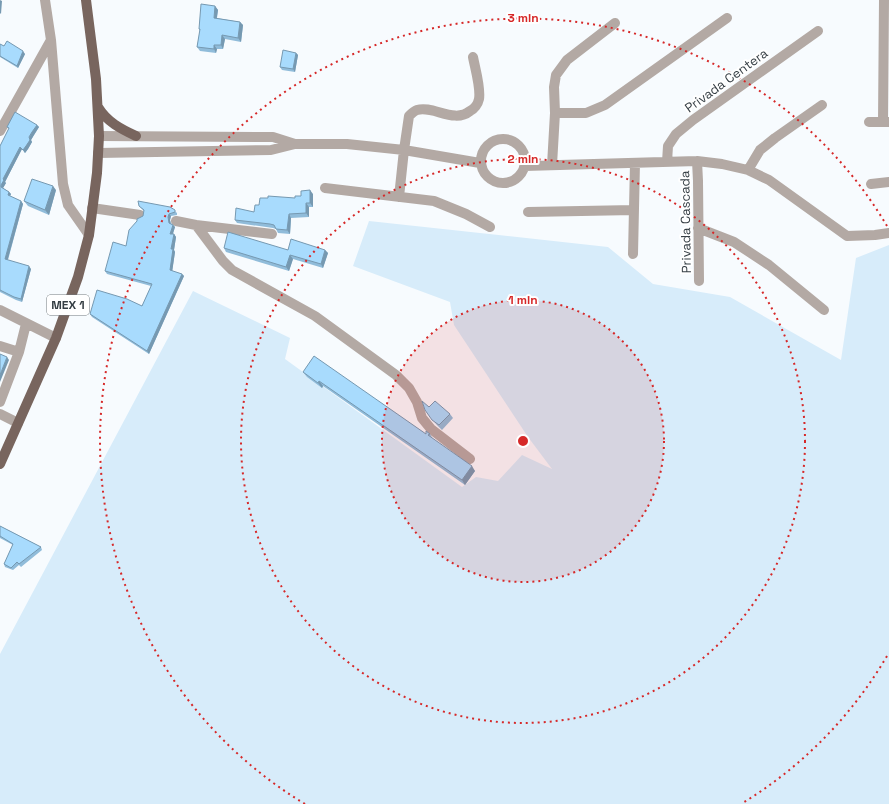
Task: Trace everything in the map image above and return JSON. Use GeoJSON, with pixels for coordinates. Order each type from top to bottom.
{"type":"FeatureCollection","features":[{"type":"Feature","properties":{"kind":"main road","name":"MEX 1"},"geometry":{"type":"LineString","coordinates":[[0,464],[56,338],[78,277],[89,235],[99,136],[96,79],[86,0]]}},
{"type":"Feature","properties":{"kind":"main road"},"geometry":{"type":"LineString","coordinates":[[98,107],[105,117],[114,124],[136,136]]}},
{"type":"Feature","properties":{"kind":"street"},"geometry":{"type":"LineString","coordinates":[[45,0],[51,40],[63,184],[68,205],[89,235]]}},
{"type":"Feature","properties":{"kind":"street"},"geometry":{"type":"LineString","coordinates":[[869,122],[886,122],[884,0]]}},
{"type":"Feature","properties":{"kind":"street"},"geometry":{"type":"LineString","coordinates":[[555,113],[586,113],[605,105],[727,18]]}},
{"type":"Feature","properties":{"kind":"street"},"geometry":{"type":"LineString","coordinates":[[552,165],[555,113],[554,87],[556,75],[567,60],[615,23]]}},
{"type":"Feature","properties":{"kind":"street","name":"Privada Centera"},"geometry":{"type":"LineString","coordinates":[[667,162],[668,146],[676,134],[693,120],[818,31]]}},
{"type":"Feature","properties":{"kind":"street"},"geometry":{"type":"LineString","coordinates":[[0,131],[51,40]]}},
{"type":"Feature","properties":{"kind":"street"},"geometry":{"type":"LineString","coordinates":[[399,197],[409,116],[416,110],[425,110],[450,115],[465,115],[474,109],[479,100],[479,94],[472,57]]}},
{"type":"Feature","properties":{"kind":"street"},"geometry":{"type":"LineString","coordinates":[[748,170],[760,150],[774,138],[822,105]]}},
{"type":"Feature","properties":{"kind":"street"},"geometry":{"type":"LineString","coordinates":[[99,136],[273,137],[295,144]]}},
{"type":"Feature","properties":{"kind":"street"},"geometry":{"type":"LineString","coordinates":[[216,136],[217,151]]}},
{"type":"Feature","properties":{"kind":"street"},"geometry":{"type":"LineString","coordinates":[[504,139],[516,143],[521,148],[526,160],[525,166],[519,177],[514,181],[501,184],[489,179],[480,163],[481,156],[487,145],[492,141],[504,139]]}},
{"type":"Feature","properties":{"kind":"street"},"geometry":{"type":"LineString","coordinates":[[98,153],[271,150],[295,144],[347,144],[404,150],[480,163]]}},
{"type":"Feature","properties":{"kind":"street"},"geometry":{"type":"LineString","coordinates":[[525,166],[667,162],[722,164],[748,170],[769,180],[847,236],[875,235],[889,232]]}},
{"type":"Feature","properties":{"kind":"street","name":"Privada Cascada"},"geometry":{"type":"LineString","coordinates":[[697,162],[699,281]]}},
{"type":"Feature","properties":{"kind":"street"},"geometry":{"type":"LineString","coordinates":[[633,254],[635,163]]}},
{"type":"Feature","properties":{"kind":"street"},"geometry":{"type":"LineString","coordinates":[[871,184],[889,182]]}},
{"type":"Feature","properties":{"kind":"street"},"geometry":{"type":"LineString","coordinates":[[324,188],[434,201],[466,214],[490,227]]}},
{"type":"Feature","properties":{"kind":"street"},"geometry":{"type":"LineString","coordinates":[[92,208],[140,215]]}},
{"type":"Feature","properties":{"kind":"street"},"geometry":{"type":"LineString","coordinates":[[528,212],[634,210]]}},
{"type":"Feature","properties":{"kind":"street"},"geometry":{"type":"LineString","coordinates":[[176,221],[196,225],[272,234]]}},
{"type":"Feature","properties":{"kind":"street"},"geometry":{"type":"LineString","coordinates":[[196,225],[223,261],[232,270],[316,316],[396,375],[408,388],[417,402],[422,418],[431,429],[470,460]]}},
{"type":"Feature","properties":{"kind":"street"},"geometry":{"type":"LineString","coordinates":[[698,228],[734,242],[769,265],[824,310]]}},
{"type":"Feature","properties":{"kind":"street"},"geometry":{"type":"LineString","coordinates":[[0,310],[56,338]]}},
{"type":"Feature","properties":{"kind":"street"},"geometry":{"type":"LineString","coordinates":[[0,402],[19,352],[26,324]]}},
{"type":"Feature","properties":{"kind":"street"},"geometry":{"type":"LineString","coordinates":[[0,346],[19,352]]}},
{"type":"Feature","properties":{"kind":"street"},"geometry":{"type":"LineString","coordinates":[[0,414],[18,423]]}},
{"type":"Feature","properties":{"kind":"shaded area"},"geometry":{"type":"Polygon","coordinates":[[[369,221],[608,247],[653,284],[730,297],[841,360],[856,258],[889,245],[889,804],[0,804],[0,654],[193,291],[290,338],[285,359],[462,487],[476,477],[498,481],[522,455],[552,469],[528,437],[454,325],[450,302],[353,266],[369,221]]]}},
{"type":"Feature","properties":{"kind":"building"},"geometry":{"type":"Polygon","coordinates":[[[201,4],[215,6],[214,18],[240,22],[238,38],[222,35],[221,45],[214,45],[214,49],[197,47],[200,29],[201,4]]]}},
{"type":"Feature","properties":{"kind":"building"},"geometry":{"type":"Polygon","coordinates":[[[7,41],[23,51],[17,66],[0,56],[0,44],[4,46],[7,41]]]}},
{"type":"Feature","properties":{"kind":"building"},"geometry":{"type":"Polygon","coordinates":[[[283,50],[296,53],[293,69],[280,67],[283,50]]]}},
{"type":"Feature","properties":{"kind":"building"},"geometry":{"type":"Polygon","coordinates":[[[15,112],[37,125],[29,137],[30,140],[23,150],[20,147],[1,185],[1,187],[9,192],[8,195],[21,201],[5,259],[29,266],[21,299],[0,290],[0,146],[9,128],[7,127],[15,112]]]}},
{"type":"Feature","properties":{"kind":"building"},"geometry":{"type":"Polygon","coordinates":[[[32,179],[53,186],[45,210],[24,201],[32,179]]]}},
{"type":"Feature","properties":{"kind":"building"},"geometry":{"type":"Polygon","coordinates":[[[310,190],[310,203],[306,203],[306,213],[289,214],[287,230],[276,229],[274,225],[270,224],[235,220],[236,208],[254,212],[255,205],[259,205],[260,198],[268,198],[268,196],[295,198],[295,196],[301,196],[301,191],[310,190]]]}},
{"type":"Feature","properties":{"kind":"building"},"geometry":{"type":"Polygon","coordinates":[[[138,201],[170,207],[175,210],[175,212],[169,214],[168,217],[169,223],[173,225],[170,234],[174,234],[171,249],[173,249],[170,270],[182,274],[147,351],[90,314],[97,290],[127,299],[142,306],[152,284],[105,271],[113,242],[126,246],[129,230],[137,219],[143,216],[144,210],[139,206],[138,201]]]}},
{"type":"Feature","properties":{"kind":"building"},"geometry":{"type":"Polygon","coordinates":[[[228,232],[288,250],[291,239],[325,250],[321,264],[290,255],[286,267],[224,248],[228,232]]]}},
{"type":"Feature","properties":{"kind":"building"},"geometry":{"type":"Polygon","coordinates":[[[0,354],[7,357],[0,375],[0,354]]]}},
{"type":"Feature","properties":{"kind":"building"},"geometry":{"type":"Polygon","coordinates":[[[314,356],[426,434],[426,431],[430,434],[428,435],[472,466],[462,480],[319,381],[318,383],[303,372],[314,356]]]}},
{"type":"Feature","properties":{"kind":"building"},"geometry":{"type":"Polygon","coordinates":[[[422,401],[429,407],[435,401],[450,414],[439,425],[432,420],[425,410],[422,401]]]}},
{"type":"Feature","properties":{"kind":"building"},"geometry":{"type":"Polygon","coordinates":[[[0,526],[41,547],[19,564],[17,562],[11,568],[4,564],[13,544],[0,536],[0,526]]]}}]}
